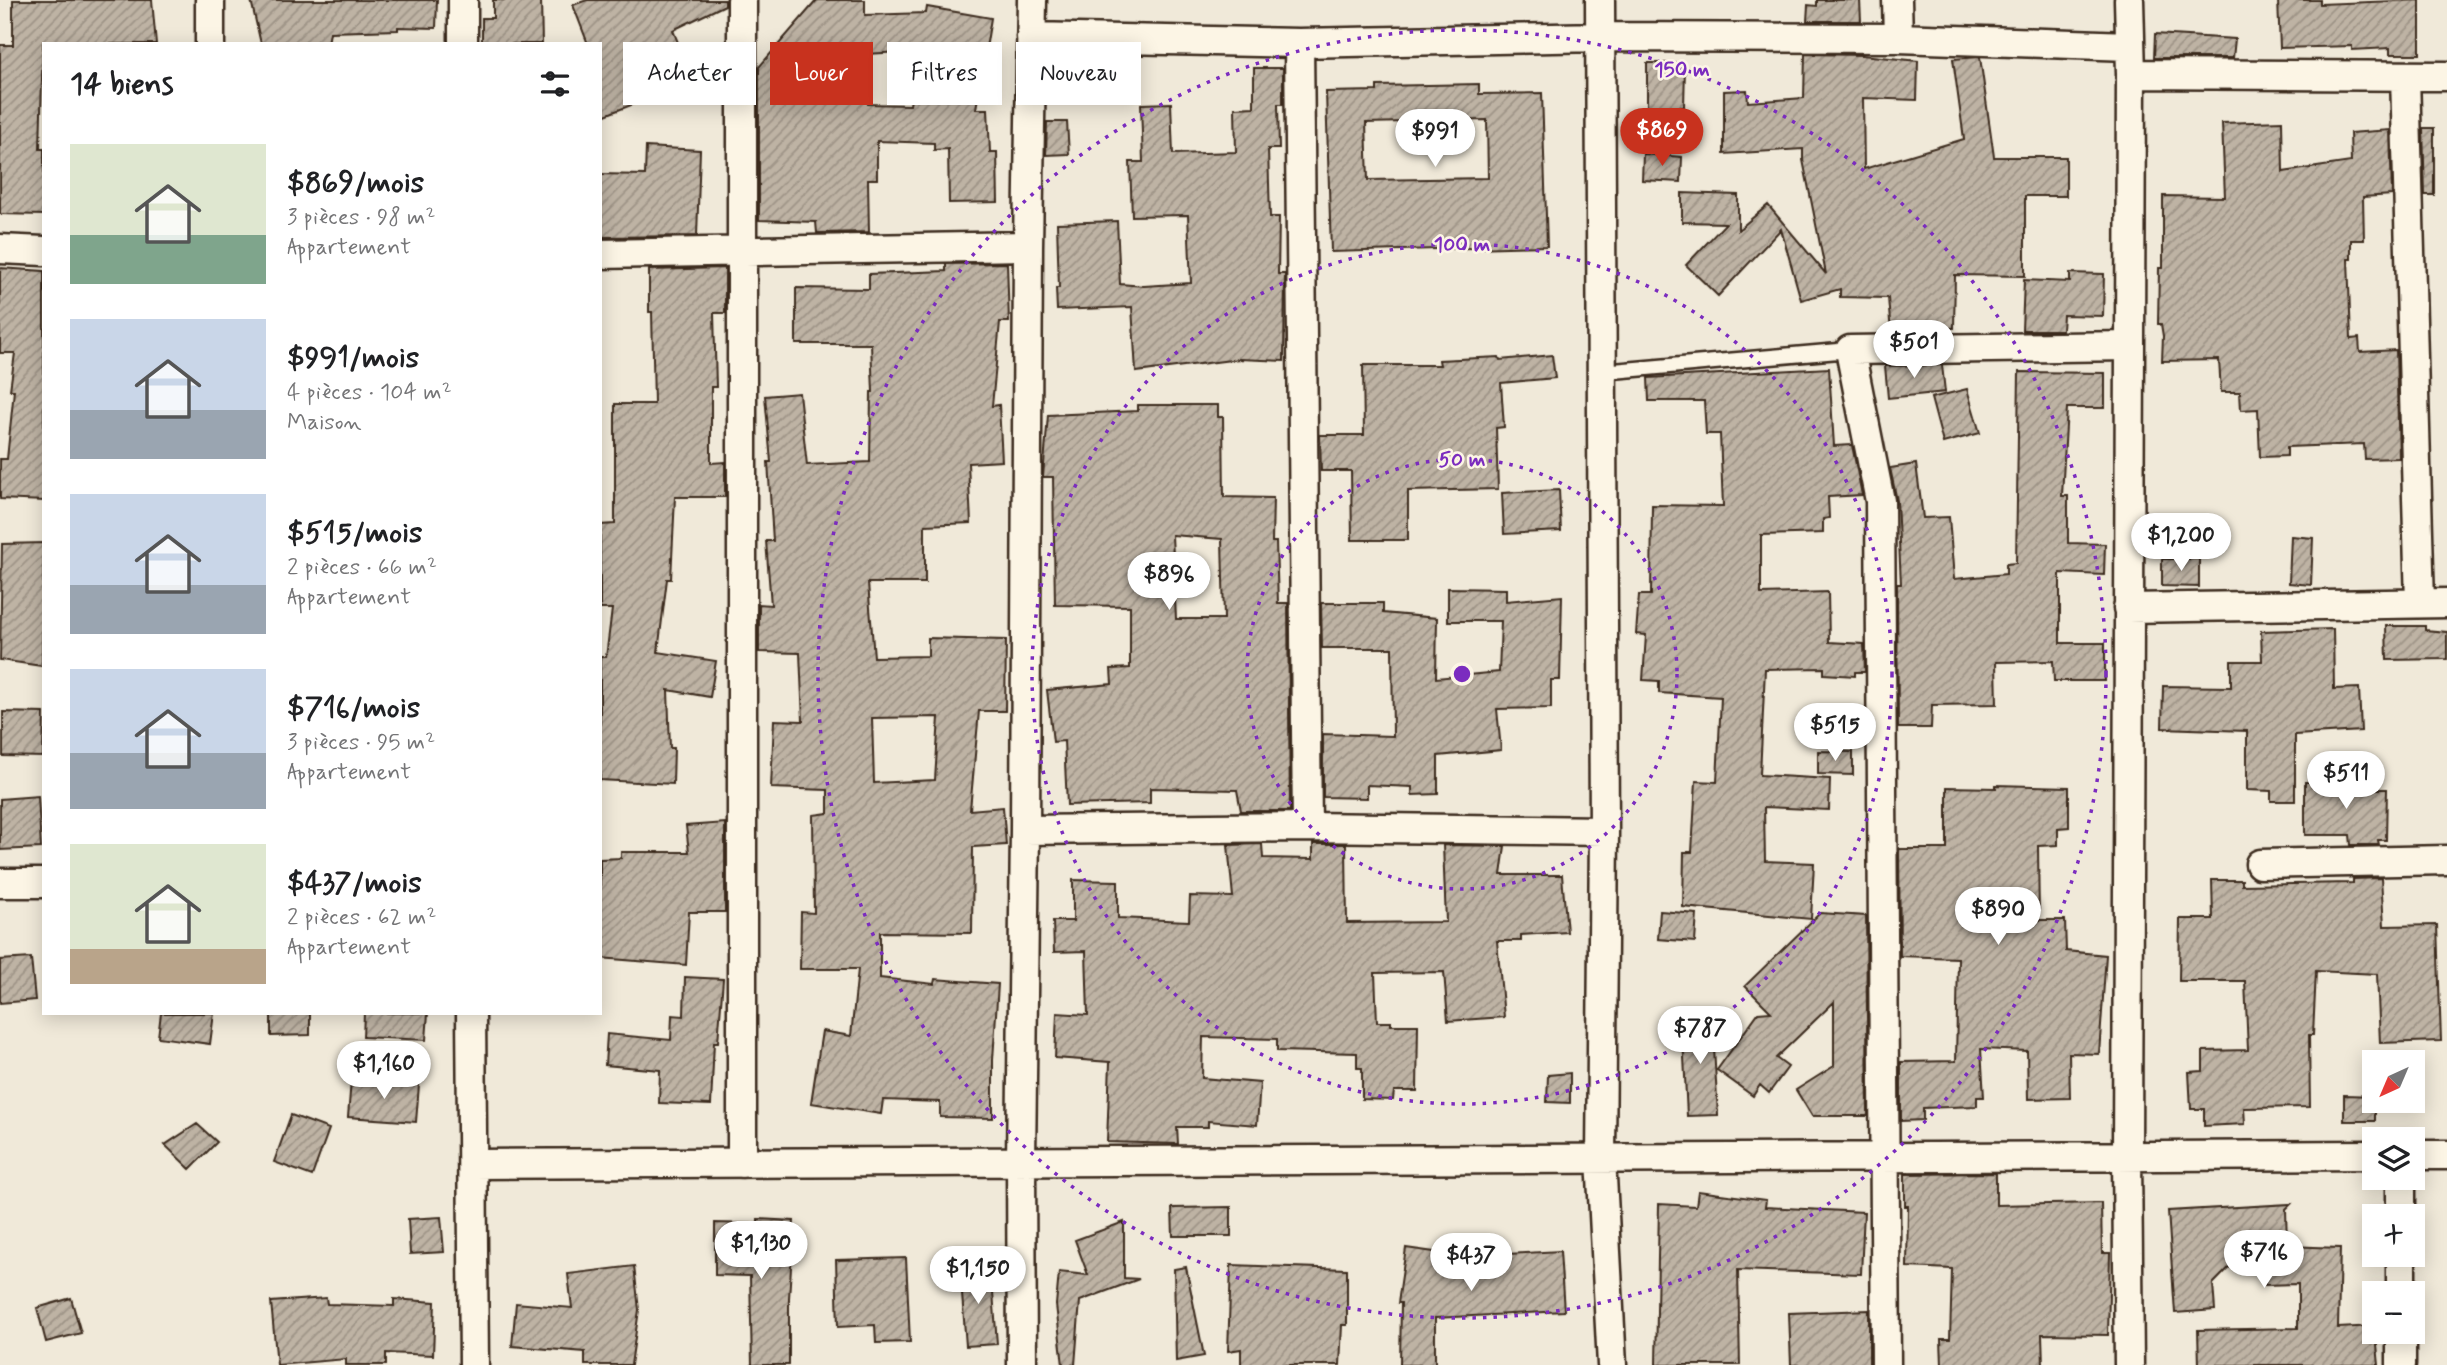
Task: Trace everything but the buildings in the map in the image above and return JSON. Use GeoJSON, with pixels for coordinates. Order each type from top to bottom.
{"type":"FeatureCollection","features":[{"type":"Feature","properties":{"kind":"street"},"geometry":{"type":"LineString","coordinates":[[209,0],[210,42]]}},
{"type":"Feature","properties":{"kind":"street"},"geometry":{"type":"LineString","coordinates":[[463,0],[463,42]]}},
{"type":"Feature","properties":{"kind":"street"},"geometry":{"type":"LineString","coordinates":[[742,0],[740,250],[743,1163]]}},
{"type":"Feature","properties":{"kind":"street"},"geometry":{"type":"LineString","coordinates":[[1022,1365],[1021,1161],[1032,0]]}},
{"type":"Feature","properties":{"kind":"street"},"geometry":{"type":"LineString","coordinates":[[1600,0],[1604,831],[1601,1158],[1612,1365]]}},
{"type":"Feature","properties":{"kind":"street"},"geometry":{"type":"LineString","coordinates":[[1897,0],[1898,38]]}},
{"type":"Feature","properties":{"kind":"street"},"geometry":{"type":"LineString","coordinates":[[2129,0],[2129,1365]]}},
{"type":"Feature","properties":{"kind":"street"},"geometry":{"type":"LineString","coordinates":[[1031,37],[1299,43],[1601,37],[1898,38],[2129,46]]}},
{"type":"Feature","properties":{"kind":"street"},"geometry":{"type":"LineString","coordinates":[[1299,43],[1307,827]]}},
{"type":"Feature","properties":{"kind":"street"},"geometry":{"type":"LineString","coordinates":[[2131,74],[2447,76]]}},
{"type":"Feature","properties":{"kind":"street"},"geometry":{"type":"LineString","coordinates":[[2128,607],[2434,603],[2405,76]]}},
{"type":"Feature","properties":{"kind":"street"},"geometry":{"type":"LineString","coordinates":[[602,254],[1028,246]]}},
{"type":"Feature","properties":{"kind":"street"},"geometry":{"type":"LineString","coordinates":[[0,249],[42,251]]}},
{"type":"Feature","properties":{"kind":"street"},"geometry":{"type":"LineString","coordinates":[[1886,1365],[1880,501],[1850,350],[2130,346]]}},
{"type":"Feature","properties":{"kind":"street"},"geometry":{"type":"LineString","coordinates":[[1025,830],[1307,827],[1604,831]]}},
{"type":"Feature","properties":{"kind":"street"},"geometry":{"type":"LineString","coordinates":[[2260,864],[2447,860]]}},
{"type":"Feature","properties":{"kind":"street"},"geometry":{"type":"LineString","coordinates":[[0,883],[42,883]]}},
{"type":"Feature","properties":{"kind":"street"},"geometry":{"type":"LineString","coordinates":[[471,1015],[474,1365]]}},
{"type":"Feature","properties":{"kind":"street"},"geometry":{"type":"LineString","coordinates":[[2425,1155],[2447,1154]]}},
{"type":"Feature","properties":{"kind":"street"},"geometry":{"type":"LineString","coordinates":[[473,1164],[2362,1155]]}},
{"type":"Feature","properties":{"kind":"street"},"geometry":{"type":"LineString","coordinates":[[2401,1344],[2401,1365]]}},
{"type":"Feature","properties":{"kind":"lane"},"geometry":{"type":"LineString","coordinates":[[1602,372],[1850,350]]}}]}
